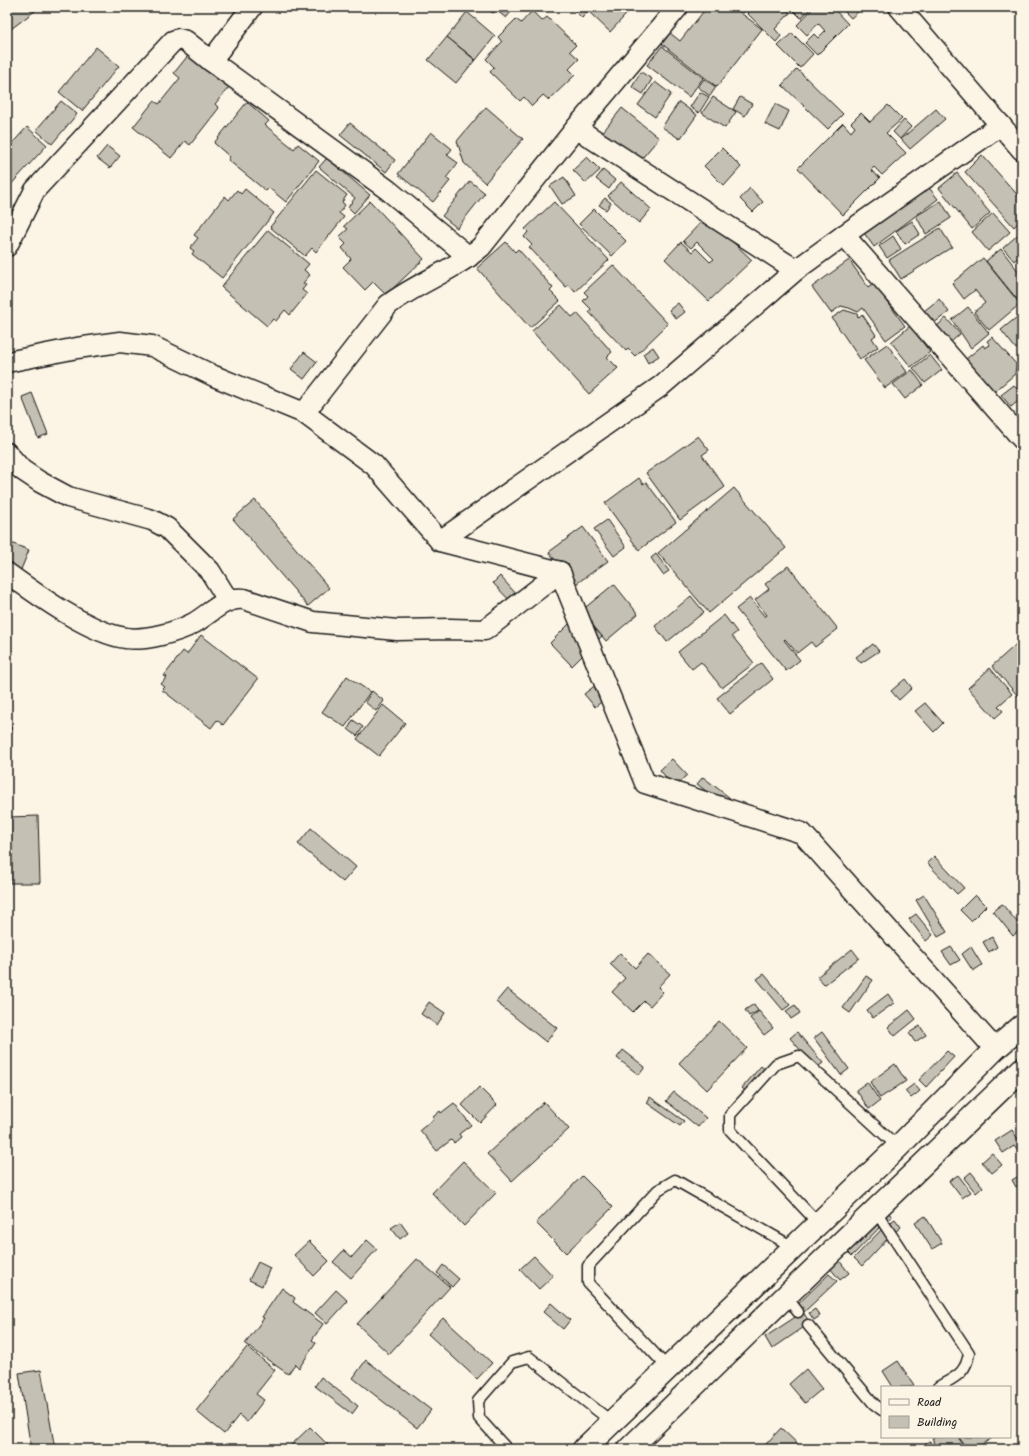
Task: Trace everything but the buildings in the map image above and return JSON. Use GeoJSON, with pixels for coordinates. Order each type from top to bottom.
{"type":"FeatureCollection","features":[{"type":"Feature","properties":{"kind":"main road"},"geometry":{"type":"LineString","coordinates":[[584,1449],[818,1222],[898,1147],[995,1049],[1022,1026]]}},
{"type":"Feature","properties":{"kind":"main road"},"geometry":{"type":"LineString","coordinates":[[629,1449],[792,1304],[875,1210],[1022,1069]]}},
{"type":"Feature","properties":{"kind":"street"},"geometry":{"type":"LineString","coordinates":[[210,61],[252,7]]}},
{"type":"Feature","properties":{"kind":"street"},"geometry":{"type":"LineString","coordinates":[[304,413],[388,305],[403,293],[469,257],[481,247],[576,128],[678,7]]}},
{"type":"Feature","properties":{"kind":"street"},"geometry":{"type":"LineString","coordinates":[[900,7],[1022,150]]}},
{"type":"Feature","properties":{"kind":"street"},"geometry":{"type":"LineString","coordinates":[[7,246],[35,190],[173,40],[180,39],[186,41],[210,61],[388,190],[469,257]]}},
{"type":"Feature","properties":{"kind":"street"},"geometry":{"type":"LineString","coordinates":[[440,541],[661,386],[796,270],[1001,125]]}},
{"type":"Feature","properties":{"kind":"street"},"geometry":{"type":"LineString","coordinates":[[576,128],[796,270]]}},
{"type":"Feature","properties":{"kind":"street"},"geometry":{"type":"LineString","coordinates":[[844,235],[1022,439]]}},
{"type":"Feature","properties":{"kind":"street"},"geometry":{"type":"LineString","coordinates":[[7,362],[77,348],[120,342],[152,346],[214,376],[304,413],[374,465],[440,541],[560,572]]}},
{"type":"Feature","properties":{"kind":"street"},"geometry":{"type":"LineString","coordinates":[[7,453],[22,470],[40,482],[68,497],[152,520],[167,528],[210,571],[228,600]]}},
{"type":"Feature","properties":{"kind":"street"},"geometry":{"type":"LineString","coordinates":[[7,573],[78,620],[105,632],[126,638],[137,639],[179,630],[193,624],[228,600],[237,598],[244,598],[313,622],[397,630],[485,630],[560,572]]}},
{"type":"Feature","properties":{"kind":"street"},"geometry":{"type":"LineString","coordinates":[[560,572],[646,783],[802,833],[995,1049]]}},
{"type":"Feature","properties":{"kind":"lane"},"geometry":{"type":"LineString","coordinates":[[818,1222],[730,1130],[730,1115],[776,1064],[799,1056],[898,1147]]}},
{"type":"Feature","properties":{"kind":"lane"},"geometry":{"type":"LineString","coordinates":[[668,1368],[588,1283],[588,1266],[658,1190],[675,1180],[793,1247]]}},
{"type":"Feature","properties":{"kind":"lane"},"geometry":{"type":"LineString","coordinates":[[875,1210],[969,1353],[967,1364],[959,1374],[940,1386]]}},
{"type":"Feature","properties":{"kind":"lane"},"geometry":{"type":"LineString","coordinates":[[808,1325],[874,1404],[881,1409]]}},
{"type":"Feature","properties":{"kind":"lane"},"geometry":{"type":"LineString","coordinates":[[507,1449],[479,1418],[478,1401],[512,1362],[529,1357],[612,1422]]}}]}
